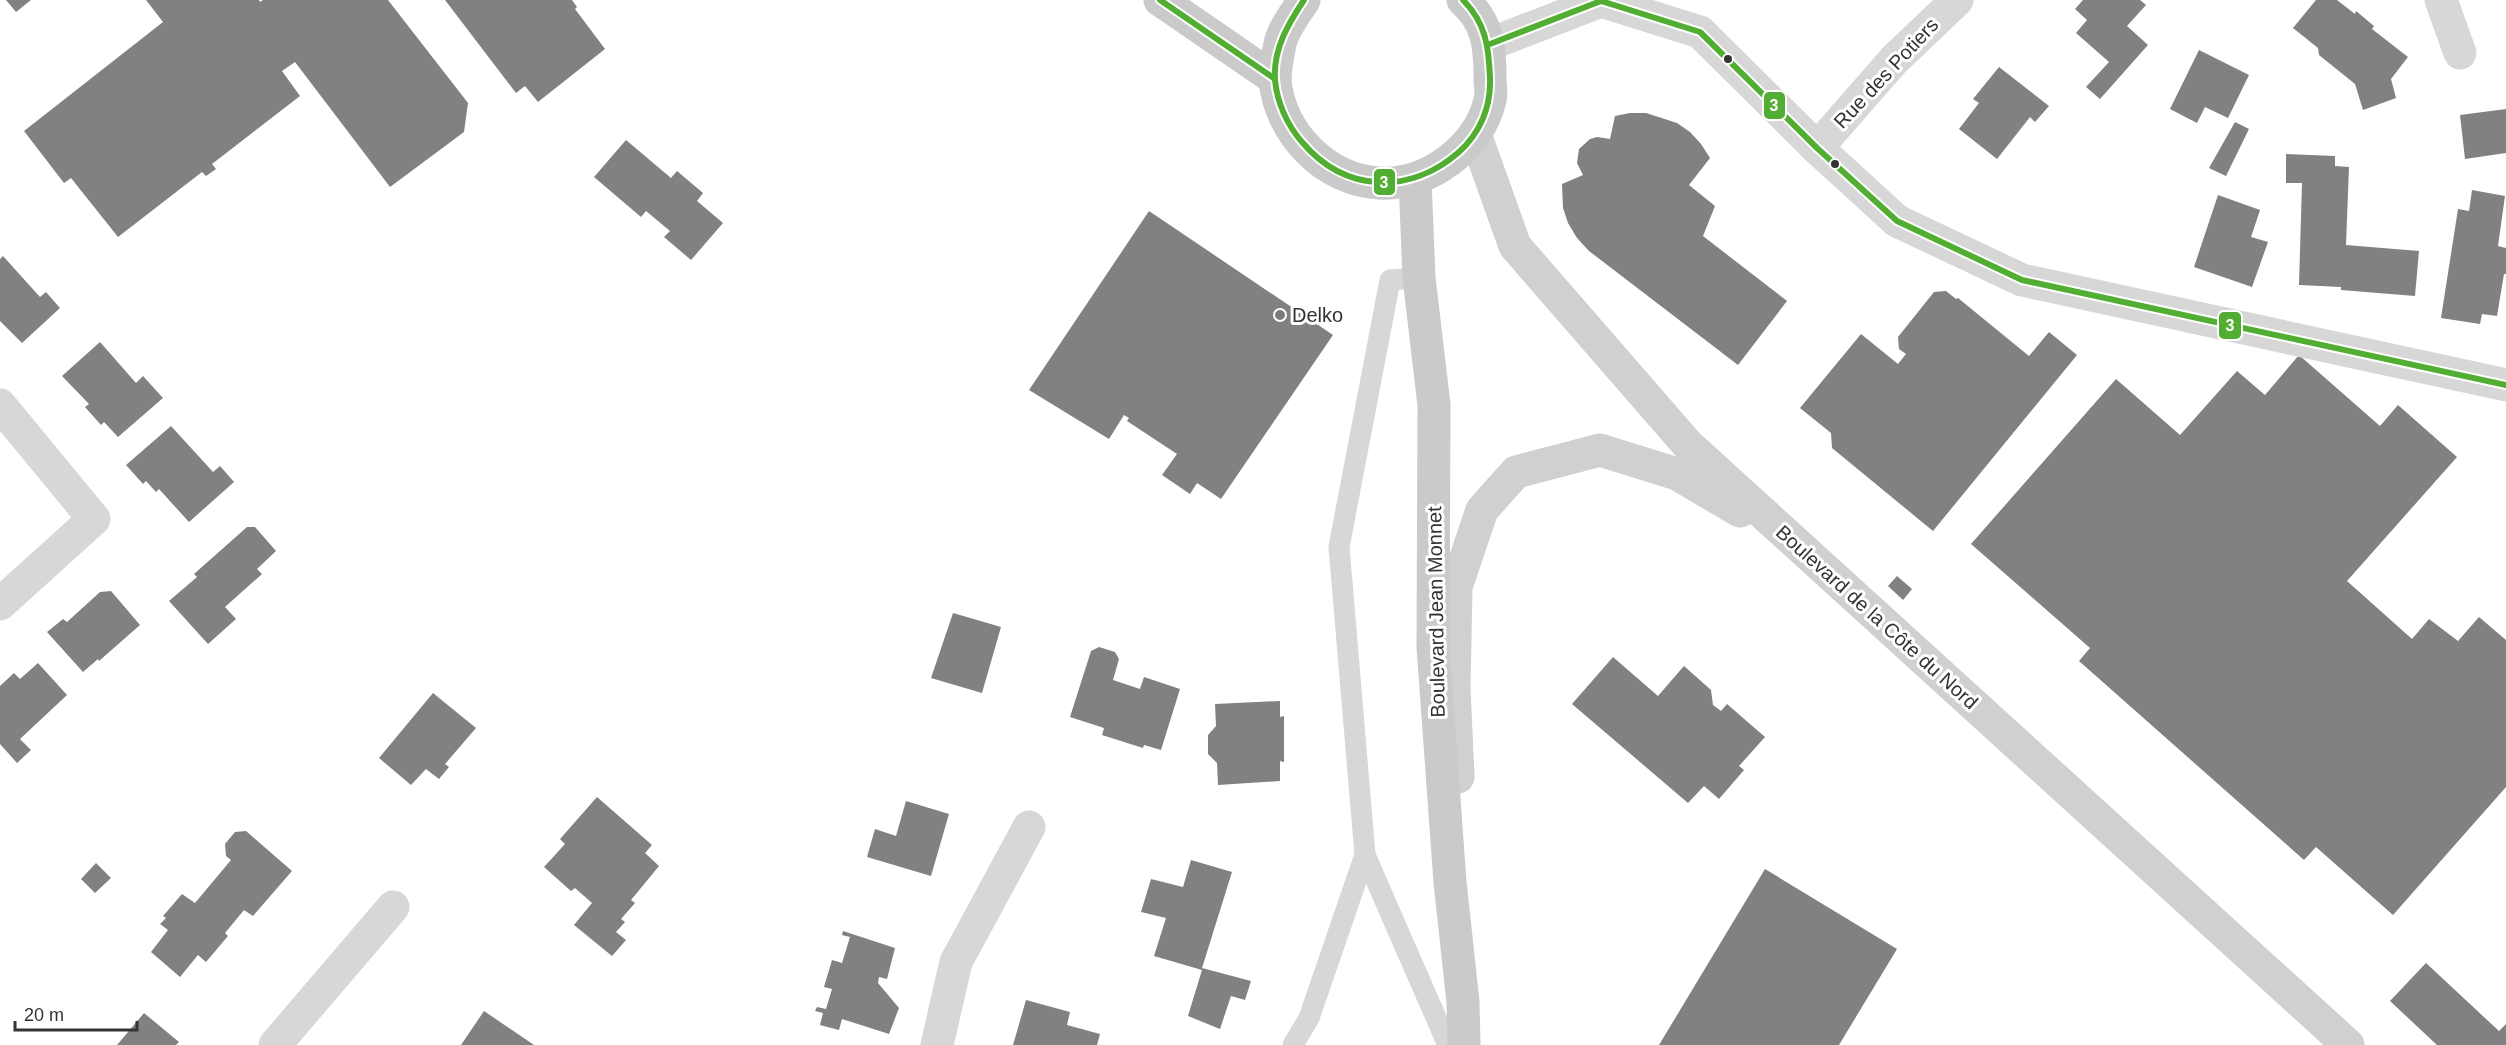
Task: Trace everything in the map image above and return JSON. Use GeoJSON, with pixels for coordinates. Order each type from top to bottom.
{"type":"FeatureCollection","features":[{"type":"Feature","properties":{"kind":"main road"},"geometry":{"type":"LineString","coordinates":[[1160,0],[1275,79]]}},
{"type":"Feature","properties":{"kind":"main road"},"geometry":{"type":"LineString","coordinates":[[1304,0],[1280,41],[1275,79],[1284,116],[1311,154],[1343,175],[1379,183],[1415,179],[1449,162],[1475,134],[1491,100],[1490,44],[1473,9],[1462,0]]}},
{"type":"Feature","properties":{"kind":"main road","name":"Boulevard de la Côte du Nord"},"geometry":{"type":"LineString","coordinates":[[1475,134],[1515,246],[1688,445],[2348,1045]]}},
{"type":"Feature","properties":{"kind":"main road","name":"Boulevard Jean Monnet"},"geometry":{"type":"LineString","coordinates":[[1415,179],[1419,278],[1434,405],[1433,647],[1450,882],[1463,1002],[1464,1045]]}},
{"type":"Feature","properties":{"kind":"main road"},"geometry":{"type":"LineString","coordinates":[[1463,1002],[1460,817],[1454,688],[1456,587],[1482,510],[1516,472],[1600,450],[1677,474],[1798,546]]}},
{"type":"Feature","properties":{"kind":"street","name":"Rue des Potiers"},"geometry":{"type":"LineString","coordinates":[[1817,148],[1894,60],[1957,0]]}},
{"type":"Feature","properties":{"kind":"street"},"geometry":{"type":"LineString","coordinates":[[2441,0],[2460,53]]}},
{"type":"Feature","properties":{"kind":"street"},"geometry":{"type":"LineString","coordinates":[[1490,44],[1601,1],[1700,32],[1817,148],[1897,221],[2022,280],[2506,385]]}},
{"type":"Feature","properties":{"kind":"street"},"geometry":{"type":"LineString","coordinates":[[0,405],[94,519],[0,604]]}},
{"type":"Feature","properties":{"kind":"street"},"geometry":{"type":"LineString","coordinates":[[937,1045],[956,962],[1029,827]]}},
{"type":"Feature","properties":{"kind":"street"},"geometry":{"type":"LineString","coordinates":[[275,1045],[393,907]]}},
{"type":"Feature","properties":{"kind":"lane"},"geometry":{"type":"LineString","coordinates":[[1419,278],[1390,280],[1339,548],[1365,855],[1448,1045]]}},
{"type":"Feature","properties":{"kind":"lane"},"geometry":{"type":"LineString","coordinates":[[1293,1045],[1309,1018],[1365,855]]}},
{"type":"Feature","properties":{"kind":"building"},"geometry":{"type":"Polygon","coordinates":[[[6,0],[31,0],[16,12],[6,0]]]}},
{"type":"Feature","properties":{"kind":"building"},"geometry":{"type":"Polygon","coordinates":[[[146,0],[259,0],[260,2],[263,0],[388,0],[468,103],[464,132],[390,187],[295,62],[282,71],[300,96],[212,164],[216,169],[206,176],[202,172],[118,237],[71,178],[64,183],[24,131],[163,22],[146,0]]]}},
{"type":"Feature","properties":{"kind":"building"},"geometry":{"type":"Polygon","coordinates":[[[445,0],[572,0],[577,7],[575,9],[605,49],[538,102],[525,86],[516,93],[445,0]]]}},
{"type":"Feature","properties":{"kind":"building"},"geometry":{"type":"Polygon","coordinates":[[[2083,0],[2140,0],[2146,5],[2127,26],[2148,45],[2100,99],[2086,87],[2109,62],[2076,33],[2087,20],[2075,9],[2083,0]]]}},
{"type":"Feature","properties":{"kind":"building"},"geometry":{"type":"Polygon","coordinates":[[[2316,0],[2337,0],[2355,14],[2356,11],[2374,26],[2372,29],[2408,57],[2391,79],[2396,98],[2363,110],[2355,84],[2319,55],[2318,48],[2293,28],[2316,0]]]}},
{"type":"Feature","properties":{"kind":"building"},"geometry":{"type":"Polygon","coordinates":[[[2199,50],[2249,75],[2228,118],[2205,107],[2197,123],[2170,109],[2199,50]]]}},
{"type":"Feature","properties":{"kind":"building"},"geometry":{"type":"Polygon","coordinates":[[[1999,67],[2049,106],[2035,122],[2030,117],[1997,159],[1959,129],[1979,103],[1973,99],[1999,67]]]}},
{"type":"Feature","properties":{"kind":"building"},"geometry":{"type":"Polygon","coordinates":[[[2506,109],[2506,153],[2465,159],[2460,115],[2506,109]]]}},
{"type":"Feature","properties":{"kind":"building"},"geometry":{"type":"Polygon","coordinates":[[[1646,113],[1677,123],[1701,144],[1710,158],[1689,185],[1715,206],[1703,236],[1787,301],[1738,365],[1589,251],[1577,238],[1568,223],[1563,208],[1562,184],[1583,175],[1577,163],[1579,149],[1590,139],[1597,137],[1610,139],[1615,116],[1646,113]]]}},
{"type":"Feature","properties":{"kind":"building"},"geometry":{"type":"Polygon","coordinates":[[[2235,122],[2249,129],[2226,176],[2209,168],[2235,122]]]}},
{"type":"Feature","properties":{"kind":"building"},"geometry":{"type":"Polygon","coordinates":[[[626,140],[671,178],[677,171],[703,193],[697,201],[723,223],[691,260],[664,237],[670,231],[646,211],[641,217],[594,177],[626,140]]]}},
{"type":"Feature","properties":{"kind":"building"},"geometry":{"type":"Polygon","coordinates":[[[2286,154],[2335,156],[2335,166],[2349,167],[2346,245],[2419,251],[2415,296],[2341,290],[2341,287],[2299,285],[2302,183],[2286,183],[2286,154]]]}},
{"type":"Feature","properties":{"kind":"building"},"geometry":{"type":"Polygon","coordinates":[[[2472,190],[2505,196],[2498,246],[2506,248],[2506,274],[2504,274],[2497,316],[2482,314],[2480,324],[2441,318],[2458,209],[2469,211],[2472,190]]]}},
{"type":"Feature","properties":{"kind":"building"},"geometry":{"type":"Polygon","coordinates":[[[2218,195],[2260,210],[2251,237],[2268,242],[2252,287],[2194,267],[2218,195]]]}},
{"type":"Feature","properties":{"kind":"building"},"geometry":{"type":"Polygon","coordinates":[[[1149,211],[1333,335],[1221,499],[1197,483],[1190,494],[1162,475],[1177,454],[1127,421],[1129,418],[1124,415],[1109,439],[1029,390],[1149,211]]]}},
{"type":"Feature","properties":{"kind":"building"},"geometry":{"type":"Polygon","coordinates":[[[3,256],[40,297],[46,292],[60,308],[22,343],[0,321],[0,259],[3,256]]]}},
{"type":"Feature","properties":{"kind":"building"},"geometry":{"type":"Polygon","coordinates":[[[1946,291],[1956,299],[1958,298],[2029,356],[2049,332],[2077,355],[1933,531],[1832,448],[1831,433],[1800,408],[1861,334],[1898,364],[1906,354],[1899,349],[1898,337],[1934,292],[1946,291]]]}},
{"type":"Feature","properties":{"kind":"building"},"geometry":{"type":"Polygon","coordinates":[[[100,342],[136,383],[143,376],[163,398],[118,437],[104,422],[101,425],[85,407],[89,404],[62,376],[100,342]]]}},
{"type":"Feature","properties":{"kind":"building"},"geometry":{"type":"Polygon","coordinates":[[[2299,355],[2380,426],[2398,405],[2457,457],[2347,581],[2412,639],[2429,619],[2458,641],[2479,617],[2506,640],[2506,787],[2393,915],[2316,847],[2304,860],[2079,661],[2090,648],[1971,544],[2116,379],[2180,435],[2237,371],[2265,395],[2299,355]]]}},
{"type":"Feature","properties":{"kind":"building"},"geometry":{"type":"Polygon","coordinates":[[[171,426],[213,472],[220,466],[234,482],[189,522],[159,489],[156,492],[146,481],[143,484],[126,465],[171,426]]]}},
{"type":"Feature","properties":{"kind":"building"},"geometry":{"type":"Polygon","coordinates":[[[247,527],[255,527],[276,551],[257,569],[262,574],[225,607],[236,619],[208,644],[169,601],[197,577],[194,574],[247,527]]]}},
{"type":"Feature","properties":{"kind":"building"},"geometry":{"type":"Polygon","coordinates":[[[1897,576],[1912,589],[1903,600],[1888,586],[1897,576]]]}},
{"type":"Feature","properties":{"kind":"building"},"geometry":{"type":"Polygon","coordinates":[[[111,591],[140,625],[83,672],[47,632],[63,619],[67,622],[100,592],[111,591]]]}},
{"type":"Feature","properties":{"kind":"building"},"geometry":{"type":"Polygon","coordinates":[[[953,613],[1001,627],[982,693],[931,678],[953,613]]]}},
{"type":"Feature","properties":{"kind":"building"},"geometry":{"type":"Polygon","coordinates":[[[1099,647],[1115,652],[1119,659],[1113,680],[1140,689],[1144,677],[1180,689],[1161,750],[1144,745],[1143,748],[1102,735],[1104,728],[1070,717],[1091,651],[1099,647]]]}},
{"type":"Feature","properties":{"kind":"building"},"geometry":{"type":"Polygon","coordinates":[[[1613,657],[1658,696],[1684,666],[1711,690],[1713,705],[1721,711],[1727,704],[1765,737],[1739,766],[1744,770],[1719,799],[1704,786],[1688,803],[1572,704],[1613,657]]]}},
{"type":"Feature","properties":{"kind":"building"},"geometry":{"type":"Polygon","coordinates":[[[38,663],[67,695],[20,739],[31,750],[17,763],[0,744],[0,686],[14,673],[20,679],[38,663]]]}},
{"type":"Feature","properties":{"kind":"building"},"geometry":{"type":"Polygon","coordinates":[[[433,693],[476,728],[445,764],[449,767],[439,779],[426,769],[411,785],[379,758],[433,693]]]}},
{"type":"Feature","properties":{"kind":"building"},"geometry":{"type":"Polygon","coordinates":[[[1280,701],[1280,717],[1284,716],[1284,762],[1280,761],[1280,781],[1218,785],[1217,763],[1208,754],[1208,735],[1216,726],[1215,704],[1280,701]]]}},
{"type":"Feature","properties":{"kind":"building"},"geometry":{"type":"Polygon","coordinates":[[[597,797],[652,845],[645,853],[659,866],[631,900],[635,903],[621,919],[625,922],[616,932],[626,940],[612,956],[574,925],[592,903],[575,888],[571,891],[544,867],[565,844],[560,839],[597,797]]]}},
{"type":"Feature","properties":{"kind":"building"},"geometry":{"type":"Polygon","coordinates":[[[906,801],[949,814],[931,876],[867,857],[875,829],[896,836],[906,801]]]}},
{"type":"Feature","properties":{"kind":"building"},"geometry":{"type":"Polygon","coordinates":[[[246,831],[292,871],[253,916],[244,910],[225,933],[228,936],[206,962],[198,955],[180,977],[151,952],[168,930],[160,924],[166,918],[163,916],[182,894],[195,903],[231,860],[226,856],[225,844],[235,832],[246,831]]]}},
{"type":"Feature","properties":{"kind":"building"},"geometry":{"type":"Polygon","coordinates":[[[1191,860],[1232,872],[1202,968],[1251,981],[1245,1000],[1231,996],[1220,1029],[1188,1016],[1202,970],[1154,956],[1166,918],[1141,912],[1151,879],[1183,887],[1191,860]]]}},
{"type":"Feature","properties":{"kind":"building"},"geometry":{"type":"Polygon","coordinates":[[[96,863],[111,878],[95,893],[81,879],[96,863]]]}},
{"type":"Feature","properties":{"kind":"building"},"geometry":{"type":"Polygon","coordinates":[[[1765,869],[1897,949],[1839,1045],[1659,1045],[1765,869]]]}},
{"type":"Feature","properties":{"kind":"building"},"geometry":{"type":"Polygon","coordinates":[[[843,931],[895,948],[887,979],[879,977],[878,983],[899,1008],[889,1034],[842,1019],[839,1030],[820,1025],[823,1013],[815,1011],[817,1007],[826,1009],[832,989],[824,987],[832,960],[842,963],[850,937],[842,935],[843,931]]]}},
{"type":"Feature","properties":{"kind":"building"},"geometry":{"type":"Polygon","coordinates":[[[2426,963],[2499,1031],[2506,1024],[2506,1045],[2437,1045],[2390,1001],[2426,963]]]}},
{"type":"Feature","properties":{"kind":"building"},"geometry":{"type":"Polygon","coordinates":[[[1026,1000],[1070,1012],[1067,1025],[1100,1034],[1097,1045],[1013,1045],[1026,1000]]]}},
{"type":"Feature","properties":{"kind":"building"},"geometry":{"type":"Polygon","coordinates":[[[484,1011],[534,1045],[461,1045],[484,1011]]]}},
{"type":"Feature","properties":{"kind":"building"},"geometry":{"type":"Polygon","coordinates":[[[144,1013],[179,1042],[176,1045],[117,1045],[144,1013]]]}},
{"type":"Feature","properties":{"kind":"transit line","name":"3"},"geometry":{"type":"LineString","coordinates":[[1160,0],[1275,79]]}},
{"type":"Feature","properties":{"kind":"transit line","name":"3"},"geometry":{"type":"LineString","coordinates":[[1304,0],[1287,28],[1276,58],[1275,80],[1284,113],[1302,142],[1319,159],[1338,171],[1358,179],[1378,182],[1399,181],[1420,176],[1440,166],[1466,145],[1483,119],[1490,89],[1487,46],[1477,18],[1463,0]]}},
{"type":"Feature","properties":{"kind":"transit line","name":"3"},"geometry":{"type":"LineString","coordinates":[[1490,44],[1601,1],[1700,32],[1817,148],[1897,221],[2022,280],[2506,385]]}},
{"type":"Feature","properties":{"kind":"place","name":"Delko"},"geometry":{"type":"Point","coordinates":[1280,315]}}]}
